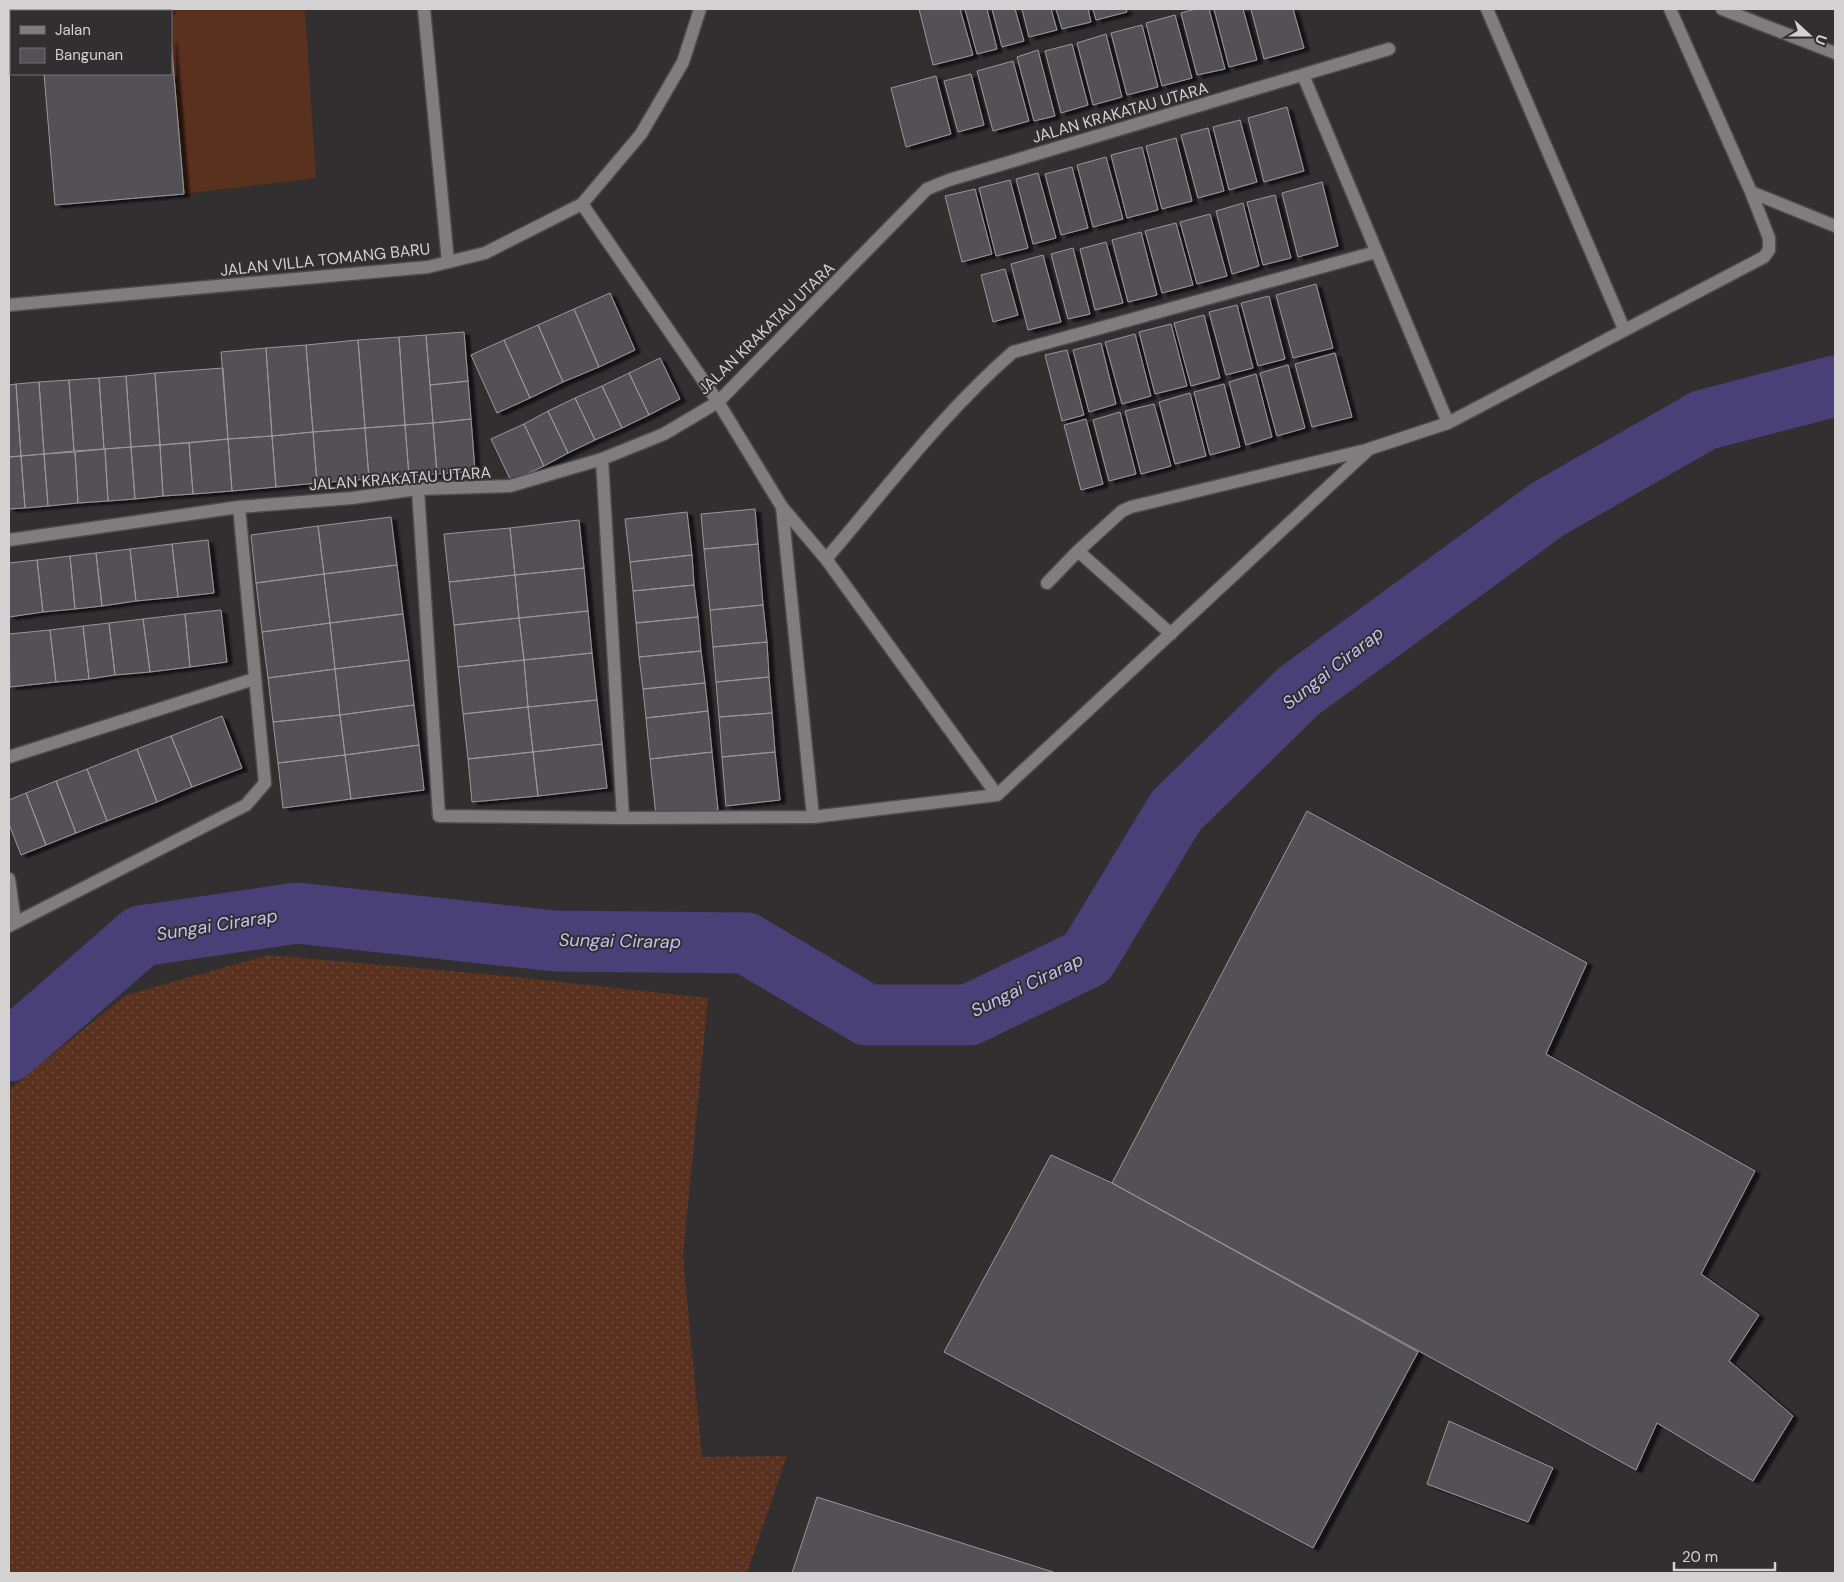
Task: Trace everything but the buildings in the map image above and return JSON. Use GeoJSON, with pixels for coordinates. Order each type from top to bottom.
{"type":"FeatureCollection","features":[{"type":"Feature","properties":{"kind":"street"},"geometry":{"type":"LineString","coordinates":[[424,9],[448,262]]}},
{"type":"Feature","properties":{"kind":"street","name":"JALAN VILLA TOMANG BARU"},"geometry":{"type":"LineString","coordinates":[[9,305],[428,267],[485,253],[582,204],[641,134],[683,62],[700,9]]}},
{"type":"Feature","properties":{"kind":"street"},"geometry":{"type":"LineString","coordinates":[[1487,9],[1624,329]]}},
{"type":"Feature","properties":{"kind":"street"},"geometry":{"type":"LineString","coordinates":[[1047,583],[1078,551],[1122,511],[1131,507],[1369,449],[1448,423],[1764,257],[1769,250],[1769,238],[1751,192],[1670,9]]}},
{"type":"Feature","properties":{"kind":"street"},"geometry":{"type":"LineString","coordinates":[[1722,9],[1835,53]]}},
{"type":"Feature","properties":{"kind":"street","name":"JALAN KRAKATAU UTARA"},"geometry":{"type":"LineString","coordinates":[[9,540],[239,507],[352,498],[418,489],[510,486],[602,458],[664,434],[718,402],[927,189],[949,180],[1389,49]]}},
{"type":"Feature","properties":{"kind":"street"},"geometry":{"type":"LineString","coordinates":[[1303,75],[1448,423]]}},
{"type":"Feature","properties":{"kind":"street"},"geometry":{"type":"LineString","coordinates":[[1751,192],[1835,226]]}},
{"type":"Feature","properties":{"kind":"street"},"geometry":{"type":"LineString","coordinates":[[582,204],[718,402],[782,507],[826,559],[997,795]]}},
{"type":"Feature","properties":{"kind":"street"},"geometry":{"type":"LineString","coordinates":[[826,559],[922,446],[989,373],[1014,352],[1376,252]]}},
{"type":"Feature","properties":{"kind":"street"},"geometry":{"type":"LineString","coordinates":[[418,489],[440,816],[623,818],[813,817],[997,795],[1369,449]]}},
{"type":"Feature","properties":{"kind":"street"},"geometry":{"type":"LineString","coordinates":[[602,458],[623,818]]}},
{"type":"Feature","properties":{"kind":"street"},"geometry":{"type":"LineString","coordinates":[[9,879],[12,924],[246,805],[265,783],[239,507]]}},
{"type":"Feature","properties":{"kind":"street"},"geometry":{"type":"LineString","coordinates":[[782,507],[813,817]]}},
{"type":"Feature","properties":{"kind":"street"},"geometry":{"type":"LineString","coordinates":[[1078,551],[1171,634]]}},
{"type":"Feature","properties":{"kind":"street"},"geometry":{"type":"LineString","coordinates":[[9,757],[254,679]]}},
{"type":"Feature","properties":{"kind":"shaded area"},"geometry":{"type":"Polygon","coordinates":[[[305,9],[316,178],[184,194],[172,52],[172,10],[170,10],[305,9]]]}},
{"type":"Feature","properties":{"kind":"shaded area"},"geometry":{"type":"Polygon","coordinates":[[[268,955],[496,975],[708,998],[683,1256],[702,1457],[787,1456],[747,1573],[9,1573],[9,1090],[126,995],[268,955]]]}},
{"type":"Feature","properties":{"kind":"waterway","name":"Sungai Cirarap"},"geometry":{"type":"LineString","coordinates":[[9,1051],[141,936],[297,913],[555,941],[746,943],[867,1015],[969,1015],[1087,958],[1176,811],[1299,691],[1548,509],[1704,420],[1835,386]]}}]}
